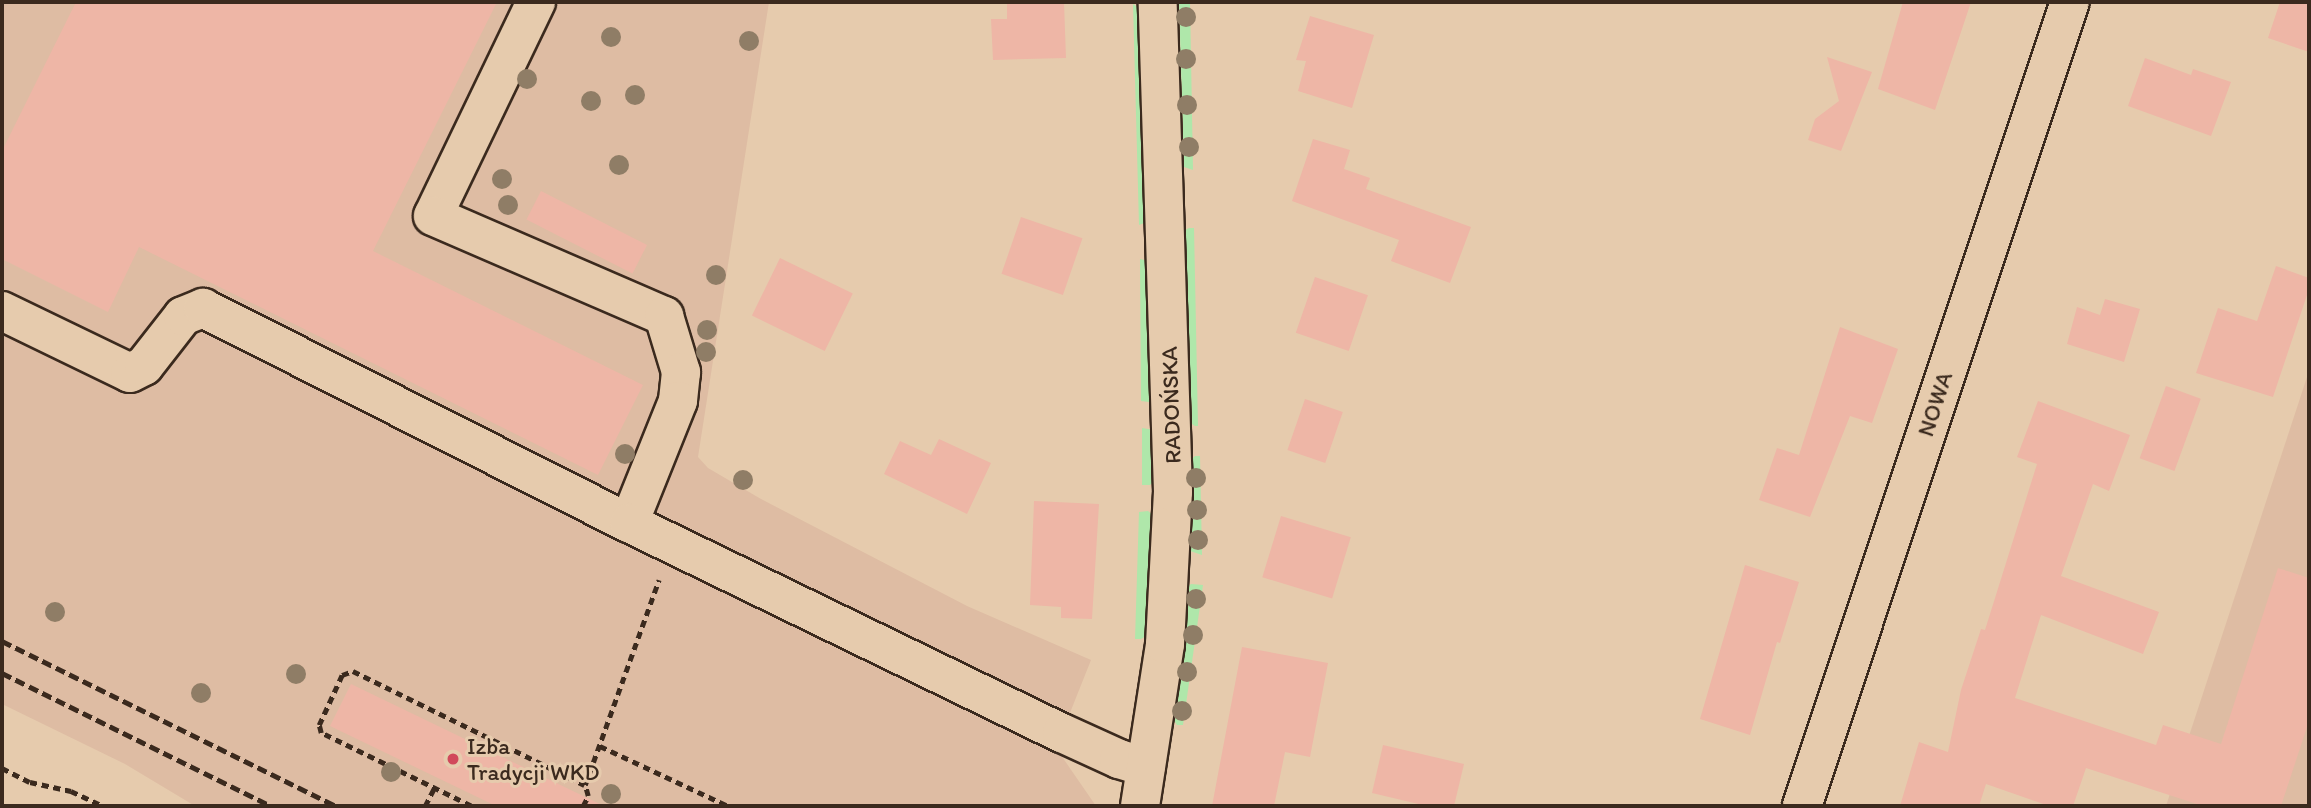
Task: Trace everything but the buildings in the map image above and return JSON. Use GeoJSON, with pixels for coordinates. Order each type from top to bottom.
{"type":"FeatureCollection","features":[{"type":"Feature","properties":{"kind":"street"},"geometry":{"type":"LineString","coordinates":[[536,2],[433,216],[664,316],[681,372],[678,401],[629,523]]}},
{"type":"Feature","properties":{"kind":"street","name":"RADOŃSKA"},"geometry":{"type":"LineString","coordinates":[[1140,806],[1165,644],[1173,492],[1158,2]]}},
{"type":"Feature","properties":{"kind":"street","name":"NOWA"},"geometry":{"type":"LineString","coordinates":[[1802,806],[2070,2]]}},
{"type":"Feature","properties":{"kind":"street"},"geometry":{"type":"LineString","coordinates":[[2,311],[130,373],[144,366],[183,316],[203,308],[629,523],[1062,733],[1119,759],[1146,767]]}},
{"type":"Feature","properties":{"kind":"path"},"geometry":{"type":"LineString","coordinates":[[583,806],[588,796],[585,785],[674,544]]}},
{"type":"Feature","properties":{"kind":"path"},"geometry":{"type":"LineString","coordinates":[[471,806],[321,733],[319,725],[345,672],[353,671],[585,785]]}},
{"type":"Feature","properties":{"kind":"path"},"geometry":{"type":"LineString","coordinates":[[600,746],[726,806]]}},
{"type":"Feature","properties":{"kind":"path"},"geometry":{"type":"LineString","coordinates":[[2,768],[30,782],[71,791],[103,806]]}},
{"type":"Feature","properties":{"kind":"path"},"geometry":{"type":"LineString","coordinates":[[425,806],[434,788]]}},
{"type":"Feature","properties":{"kind":"shaded area"},"geometry":{"type":"Polygon","coordinates":[[[2,2],[769,2],[698,457],[708,468],[761,499],[967,606],[1091,660],[1056,748],[1096,806],[195,806],[125,764],[2,704],[2,2]]]}},
{"type":"Feature","properties":{"kind":"shaded area"},"geometry":{"type":"Polygon","coordinates":[[[2309,371],[2309,806],[2166,806],[2309,371]]]}},
{"type":"Feature","properties":{"kind":"green space"},"geometry":{"type":"Polygon","coordinates":[[[1179,2],[1190,2],[1193,170],[1184,167],[1179,2]]]}},
{"type":"Feature","properties":{"kind":"green space"},"geometry":{"type":"Polygon","coordinates":[[[1133,4],[1139,8],[1147,222],[1139,225],[1133,4]]]}},
{"type":"Feature","properties":{"kind":"green space"},"geometry":{"type":"Polygon","coordinates":[[[1194,228],[1198,426],[1192,424],[1185,230],[1194,228]]]}},
{"type":"Feature","properties":{"kind":"green space"},"geometry":{"type":"Polygon","coordinates":[[[1140,259],[1149,261],[1153,399],[1149,402],[1141,401],[1140,259]]]}},
{"type":"Feature","properties":{"kind":"green space"},"geometry":{"type":"Polygon","coordinates":[[[1142,428],[1154,430],[1154,481],[1150,485],[1142,485],[1142,428]]]}},
{"type":"Feature","properties":{"kind":"green space"},"geometry":{"type":"Polygon","coordinates":[[[1200,456],[1202,555],[1190,551],[1192,459],[1200,456]]]}},
{"type":"Feature","properties":{"kind":"green space"},"geometry":{"type":"Polygon","coordinates":[[[1148,511],[1153,515],[1146,636],[1135,639],[1139,512],[1148,511]]]}},
{"type":"Feature","properties":{"kind":"green space"},"geometry":{"type":"Polygon","coordinates":[[[1191,584],[1203,585],[1183,725],[1177,725],[1173,719],[1187,587],[1191,584]]]}},
{"type":"Feature","properties":{"kind":"railway"},"geometry":{"type":"LineString","coordinates":[[2,641],[336,806]]}},
{"type":"Feature","properties":{"kind":"railway"},"geometry":{"type":"LineString","coordinates":[[2,673],[271,806]]}},
{"type":"Feature","properties":{"kind":"place","name":"Izba Tradycji WKD"},"geometry":{"type":"Point","coordinates":[453,759]}}]}
